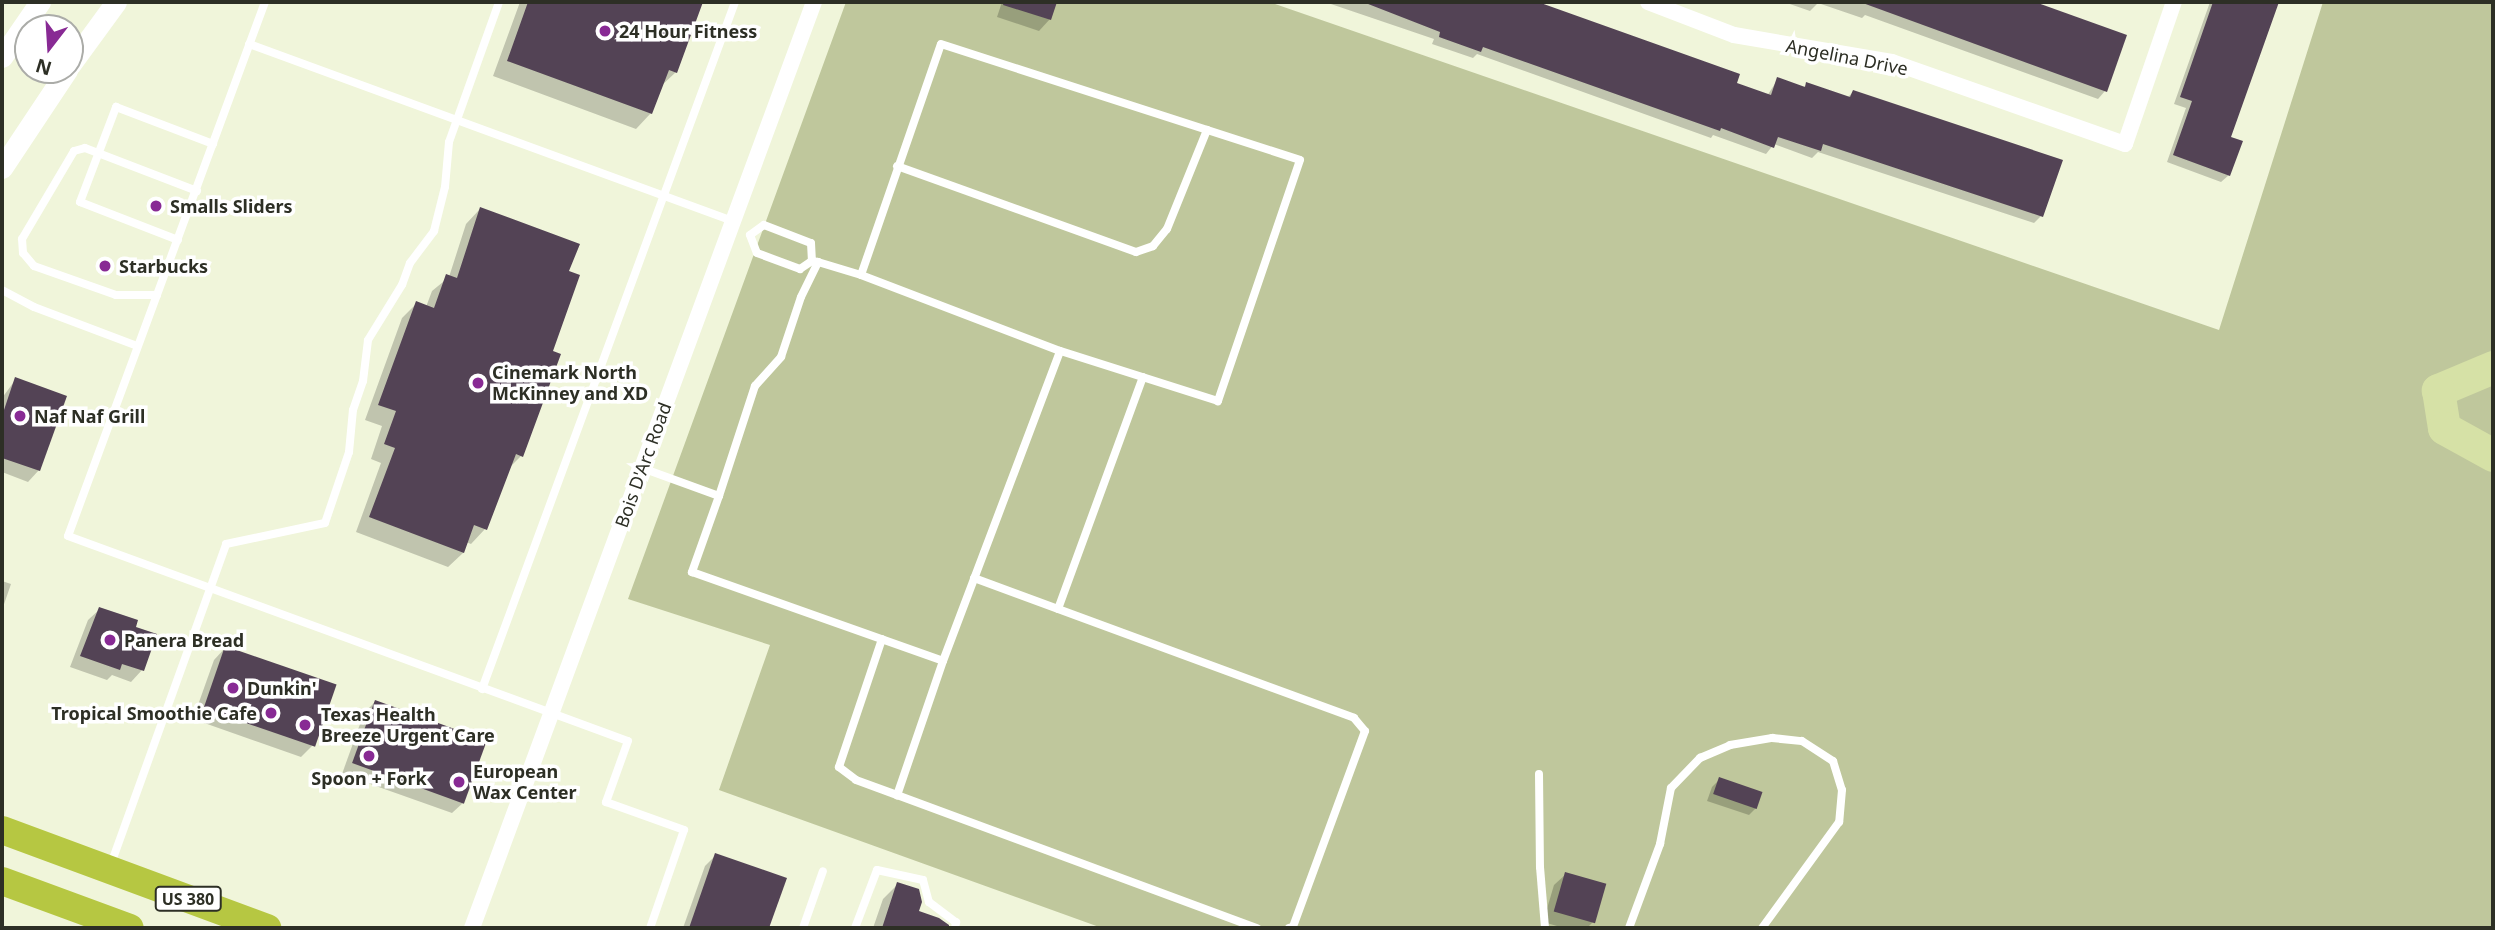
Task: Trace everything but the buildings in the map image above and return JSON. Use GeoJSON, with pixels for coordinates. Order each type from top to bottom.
{"type":"FeatureCollection","features":[{"type":"Feature","properties":{"kind":"highway","name":"US 380"},"geometry":{"type":"LineString","coordinates":[[2,830],[267,928]]}},
{"type":"Feature","properties":{"kind":"highway"},"geometry":{"type":"LineString","coordinates":[[2,881],[130,928]]}},
{"type":"Feature","properties":{"kind":"main road"},"geometry":{"type":"LineString","coordinates":[[2,57],[40,2]]}},
{"type":"Feature","properties":{"kind":"main road"},"geometry":{"type":"LineString","coordinates":[[84,46],[116,2]]}},
{"type":"Feature","properties":{"kind":"main road"},"geometry":{"type":"LineString","coordinates":[[2,168],[57,84]]}},
{"type":"Feature","properties":{"kind":"street","name":"Bois D'Arc Road"},"geometry":{"type":"LineString","coordinates":[[472,928],[814,2]]}},
{"type":"Feature","properties":{"kind":"street","name":"Angelina Drive"},"geometry":{"type":"LineString","coordinates":[[1648,2],[1734,35],[1892,62],[2125,145],[2174,2]]}},
{"type":"Feature","properties":{"kind":"lane"},"geometry":{"type":"LineString","coordinates":[[265,2],[68,536],[628,741],[606,802],[684,830],[650,928]]}},
{"type":"Feature","properties":{"kind":"lane"},"geometry":{"type":"LineString","coordinates":[[109,870],[226,544],[325,523],[349,452],[353,410],[363,381],[368,340],[402,285],[410,263],[434,231],[445,187],[449,142],[499,2]]}},
{"type":"Feature","properties":{"kind":"lane"},"geometry":{"type":"LineString","coordinates":[[482,689],[735,2]]}},
{"type":"Feature","properties":{"kind":"lane"},"geometry":{"type":"LineString","coordinates":[[249,44],[663,195],[732,225],[750,235],[757,253],[800,269],[815,262],[861,275],[1060,351],[1218,401],[1300,160],[941,44],[861,275]]}},
{"type":"Feature","properties":{"kind":"lane"},"geometry":{"type":"LineString","coordinates":[[178,240],[80,202],[116,107],[213,144]]}},
{"type":"Feature","properties":{"kind":"lane"},"geometry":{"type":"LineString","coordinates":[[897,166],[1136,252],[1153,246],[1167,229],[1207,130]]}},
{"type":"Feature","properties":{"kind":"lane"},"geometry":{"type":"LineString","coordinates":[[157,295],[116,295],[34,266],[23,253],[22,239],[74,151],[85,148],[197,191]]}},
{"type":"Feature","properties":{"kind":"lane"},"geometry":{"type":"LineString","coordinates":[[750,235],[764,225],[810,243],[815,262],[781,357],[755,386],[692,572],[943,661]]}},
{"type":"Feature","properties":{"kind":"lane"},"geometry":{"type":"LineString","coordinates":[[2,290],[34,307],[137,346]]}},
{"type":"Feature","properties":{"kind":"lane"},"geometry":{"type":"LineString","coordinates":[[897,795],[943,661],[1060,351]]}},
{"type":"Feature","properties":{"kind":"lane"},"geometry":{"type":"LineString","coordinates":[[1058,608],[1143,377]]}},
{"type":"Feature","properties":{"kind":"lane"},"geometry":{"type":"LineString","coordinates":[[642,468],[719,496]]}},
{"type":"Feature","properties":{"kind":"lane"},"geometry":{"type":"LineString","coordinates":[[974,578],[1354,718],[1365,731],[1293,927],[1289,928]]}},
{"type":"Feature","properties":{"kind":"lane"},"geometry":{"type":"LineString","coordinates":[[882,639],[839,767],[856,780],[1257,928]]}},
{"type":"Feature","properties":{"kind":"lane"},"geometry":{"type":"LineString","coordinates":[[1629,928],[1660,844],[1671,789],[1700,758],[1730,745],[1772,738],[1802,741],[1833,761],[1842,790],[1839,822],[1762,928]]}},
{"type":"Feature","properties":{"kind":"lane"},"geometry":{"type":"LineString","coordinates":[[1539,774],[1539,867],[1545,928]]}},
{"type":"Feature","properties":{"kind":"lane"},"geometry":{"type":"LineString","coordinates":[[855,928],[877,870],[923,880],[929,902],[957,922],[955,928]]}},
{"type":"Feature","properties":{"kind":"lane"},"geometry":{"type":"LineString","coordinates":[[803,928],[823,871]]}},
{"type":"Feature","properties":{"kind":"green space"},"geometry":{"type":"Polygon","coordinates":[[[846,2],[1269,2],[2219,330],[2323,2],[2493,2],[2493,928],[1102,928],[719,790],[770,645],[628,599],[846,2]]]}},
{"type":"Feature","properties":{"kind":"waterway"},"geometry":{"type":"LineString","coordinates":[[2493,367],[2438,390],[2444,428],[2493,455]]}},
{"type":"Feature","properties":{"kind":"place","name":"24 Hour Fitness"},"geometry":{"type":"Point","coordinates":[605,31]}},
{"type":"Feature","properties":{"kind":"place","name":"Smalls Sliders"},"geometry":{"type":"Point","coordinates":[156,206]}},
{"type":"Feature","properties":{"kind":"place","name":"Starbucks"},"geometry":{"type":"Point","coordinates":[105,266]}},
{"type":"Feature","properties":{"kind":"place","name":"Cinemark North McKinney and XD"},"geometry":{"type":"Point","coordinates":[478,383]}},
{"type":"Feature","properties":{"kind":"place","name":"Naf Naf Grill"},"geometry":{"type":"Point","coordinates":[20,416]}},
{"type":"Feature","properties":{"kind":"place","name":"Panera Bread"},"geometry":{"type":"Point","coordinates":[110,640]}},
{"type":"Feature","properties":{"kind":"place","name":"Dunkin'"},"geometry":{"type":"Point","coordinates":[233,688]}},
{"type":"Feature","properties":{"kind":"place","name":"Tropical Smoothie Cafe"},"geometry":{"type":"Point","coordinates":[271,713]}},
{"type":"Feature","properties":{"kind":"place","name":"Texas Health Breeze Urgent Care"},"geometry":{"type":"Point","coordinates":[305,725]}},
{"type":"Feature","properties":{"kind":"place","name":"Spoon + Fork"},"geometry":{"type":"Point","coordinates":[369,756]}},
{"type":"Feature","properties":{"kind":"place","name":"European Wax Center"},"geometry":{"type":"Point","coordinates":[459,782]}}]}
